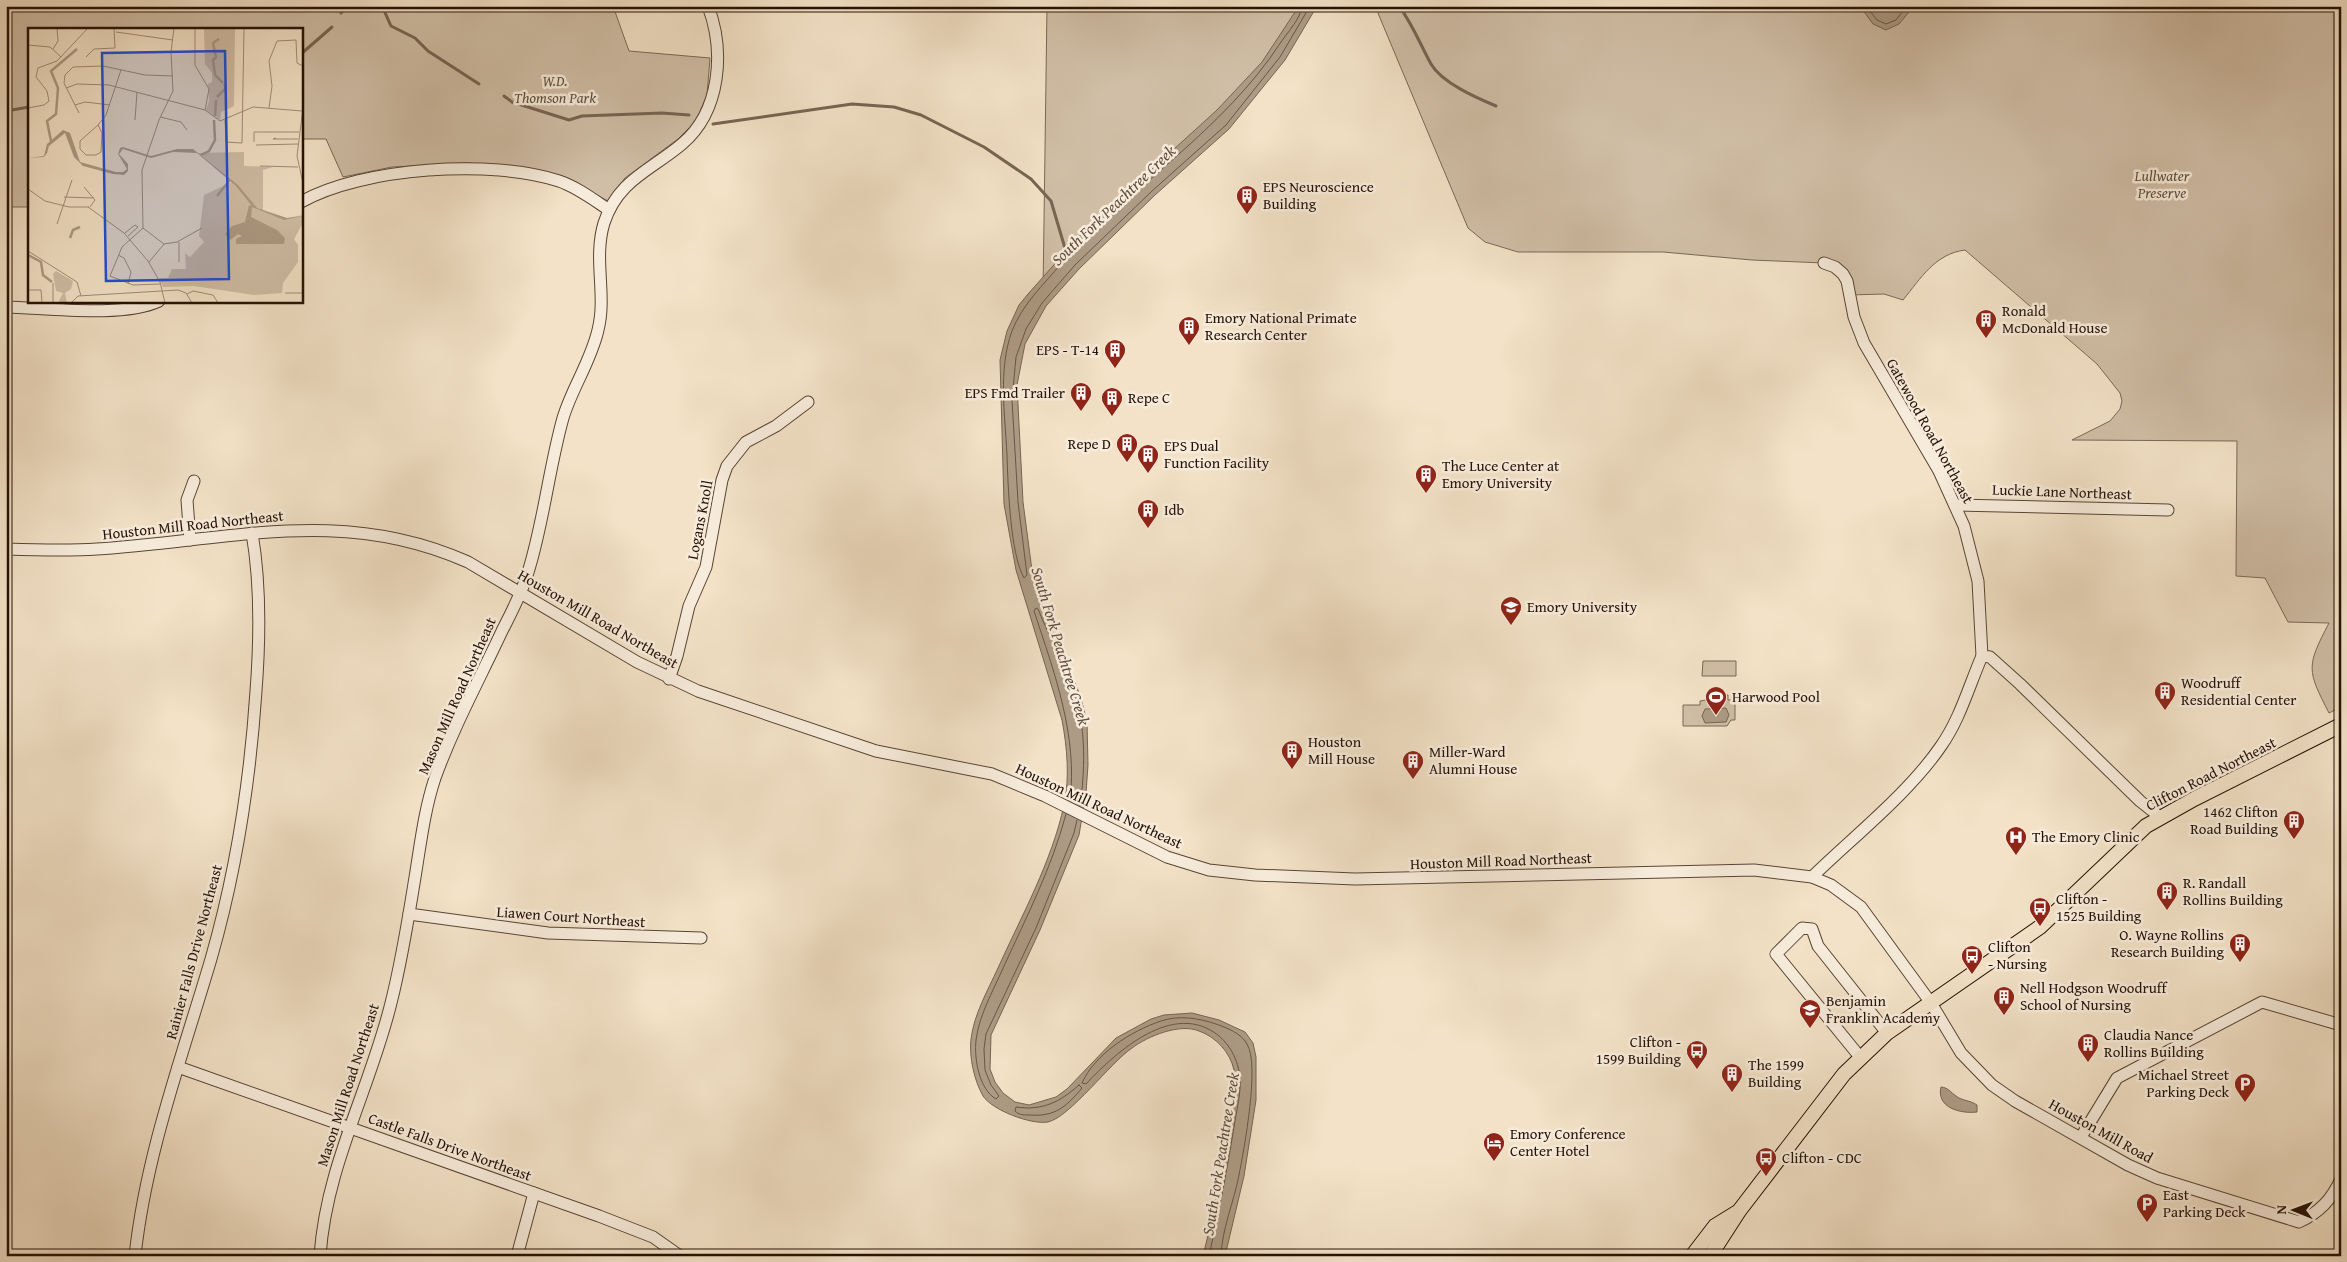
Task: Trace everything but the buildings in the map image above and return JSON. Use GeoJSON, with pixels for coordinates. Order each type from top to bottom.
{"type":"FeatureCollection","features":[{"type":"Feature","properties":{"kind":"main road","name":"Clifton Road Northeast"},"geometry":{"type":"LineString","coordinates":[[1710,1256],[1739,1211],[1844,1074],[1887,1033],[2040,927],[2074,896],[2127,842],[2160,817],[2341,725]]}},
{"type":"Feature","properties":{"kind":"main road","name":"Clifton Road Northeast"},"geometry":{"type":"LineString","coordinates":[[1692,1256],[1715,1226],[1739,1211]]}},
{"type":"Feature","properties":{"kind":"street","name":"Mason Mill Road Northeast"},"geometry":{"type":"LineString","coordinates":[[320,1256],[327,1200],[349,1127],[390,1008],[409,914],[424,823],[434,781],[450,742],[521,591],[535,551],[562,421],[598,331],[601,312],[599,248],[609,210],[629,181],[683,143],[702,120],[711,98],[718,63],[713,7]]}},
{"type":"Feature","properties":{"kind":"street"},"geometry":{"type":"LineString","coordinates":[[302,202],[353,181],[390,173],[465,170],[514,172],[560,181],[609,210]]}},
{"type":"Feature","properties":{"kind":"street","name":"Gatewood Road Northeast"},"geometry":{"type":"LineString","coordinates":[[1824,263],[1835,267],[1847,281],[1854,317],[1864,343],[1939,472],[1956,505],[1971,547],[1978,580],[1982,656]]}},
{"type":"Feature","properties":{"kind":"street"},"geometry":{"type":"LineString","coordinates":[[6,308],[110,311],[138,309],[156,302]]}},
{"type":"Feature","properties":{"kind":"street","name":"Logans Knoll"},"geometry":{"type":"LineString","coordinates":[[669,679],[677,656],[690,601],[706,567],[727,466],[746,442],[776,426],[808,402]]}},
{"type":"Feature","properties":{"kind":"street"},"geometry":{"type":"LineString","coordinates":[[190,540],[187,500],[194,481]]}},
{"type":"Feature","properties":{"kind":"street","name":"Luckie Lane Northeast"},"geometry":{"type":"LineString","coordinates":[[1956,505],[2168,510]]}},
{"type":"Feature","properties":{"kind":"street","name":"Houston Mill Road Northeast"},"geometry":{"type":"LineString","coordinates":[[6,549],[96,550],[252,533],[332,529],[400,538],[454,555],[521,591],[637,662],[669,679],[706,694],[868,749],[897,757],[992,774],[1045,796],[1115,833],[1167,857],[1209,870],[1255,875],[1368,879],[1754,870],[1772,870],[1812,876],[1831,885],[1861,907],[1931,1004]]}},
{"type":"Feature","properties":{"kind":"street","name":"Rainier Falls Drive Northeast"},"geometry":{"type":"LineString","coordinates":[[135,1256],[149,1174],[224,911],[246,797],[258,656],[258,603],[252,533]]}},
{"type":"Feature","properties":{"kind":"street"},"geometry":{"type":"LineString","coordinates":[[1812,876],[1929,763],[1950,731],[1982,656],[1990,657],[2020,684],[2140,801],[2160,817]]}},
{"type":"Feature","properties":{"kind":"street","name":"Liawen Court Northeast"},"geometry":{"type":"LineString","coordinates":[[409,914],[548,933],[702,938]]}},
{"type":"Feature","properties":{"kind":"street"},"geometry":{"type":"LineString","coordinates":[[1860,1057],[1776,954],[1802,928],[1812,929],[1818,946],[1887,1033]]}},
{"type":"Feature","properties":{"kind":"street"},"geometry":{"type":"LineString","coordinates":[[2081,1137],[2117,1078],[2262,1002],[2341,1025]]}},
{"type":"Feature","properties":{"kind":"street","name":"Houston Mill Road"},"geometry":{"type":"LineString","coordinates":[[1931,1004],[1962,1053],[1992,1085],[2015,1101],[2128,1165],[2157,1178],[2299,1222],[2325,1206],[2341,1178]]}},
{"type":"Feature","properties":{"kind":"street","name":"Castle Falls Drive Northeast"},"geometry":{"type":"LineString","coordinates":[[178,1067],[638,1230],[680,1256]]}},
{"type":"Feature","properties":{"kind":"street"},"geometry":{"type":"LineString","coordinates":[[517,1256],[534,1193]]}},
{"type":"Feature","properties":{"kind":"green space","name":"W.D. Thomson Park"},"geometry":{"type":"Polygon","coordinates":[[[6,6],[613,6],[629,51],[710,58],[707,95],[696,121],[678,139],[625,178],[608,201],[562,176],[516,167],[466,163],[392,167],[343,177],[326,139],[302,139],[302,28],[28,28],[28,207],[6,207],[6,6]]]}},
{"type":"Feature","properties":{"kind":"green space"},"geometry":{"type":"Polygon","coordinates":[[[1047,6],[1308,6],[1263,71],[1043,294],[1047,6]]]}},
{"type":"Feature","properties":{"kind":"green space","name":"Lullwater Preserve"},"geometry":{"type":"Polygon","coordinates":[[[1375,6],[2341,6],[2341,707],[2329,713],[2313,677],[2313,659],[2329,623],[2288,622],[2265,578],[2236,576],[2237,441],[2072,440],[2110,421],[2120,409],[2122,401],[2120,393],[2097,364],[1965,250],[1954,252],[1937,262],[1903,300],[1884,294],[1849,295],[1847,281],[1824,263],[1752,260],[1663,252],[1518,252],[1485,242],[1468,228],[1375,6]]]}},
{"type":"Feature","properties":{"kind":"green space"},"geometry":{"type":"Polygon","coordinates":[[[1703,661],[1736,661],[1736,676],[1702,676],[1703,661]]]}},
{"type":"Feature","properties":{"kind":"green space"},"geometry":{"type":"Polygon","coordinates":[[[1728,695],[1728,700],[1735,700],[1735,720],[1731,720],[1727,726],[1683,726],[1683,705],[1700,705],[1700,701],[1706,700],[1706,696],[1728,695]]]}},
{"type":"Feature","properties":{"kind":"water","name":"South Fork Peachtree Creek"},"geometry":{"type":"Polygon","coordinates":[[[1299,6],[1317,6],[1285,60],[1229,129],[1155,195],[1079,269],[1046,306],[1025,344],[1017,385],[1023,502],[1033,578],[1042,605],[1080,695],[1087,722],[1088,765],[1086,793],[1079,835],[1040,930],[991,1035],[990,1069],[995,1082],[1003,1093],[1015,1102],[1029,1105],[1056,1097],[1067,1089],[1116,1038],[1151,1019],[1164,1015],[1192,1013],[1219,1020],[1245,1032],[1253,1043],[1256,1057],[1256,1100],[1244,1176],[1225,1256],[1203,1256],[1222,1171],[1235,1088],[1232,1063],[1226,1051],[1216,1041],[1199,1031],[1191,1029],[1174,1030],[1155,1035],[1123,1055],[1067,1110],[1048,1122],[1022,1119],[1003,1111],[988,1101],[983,1096],[977,1083],[973,1068],[971,1039],[975,1020],[1052,847],[1064,805],[1067,784],[1066,751],[1062,720],[1016,570],[1004,504],[1000,360],[1007,331],[1019,305],[1028,294],[1084,231],[1217,110],[1262,62],[1299,6]]]}},
{"type":"Feature","properties":{"kind":"water"},"geometry":{"type":"Polygon","coordinates":[[[1860,6],[1914,6],[1899,24],[1886,30],[1873,24],[1860,6]]]}},
{"type":"Feature","properties":{"kind":"water","name":"Harwood Pool"},"geometry":{"type":"Polygon","coordinates":[[[1726,708],[1729,715],[1726,722],[1705,723],[1702,716],[1705,709],[1726,708]]]}},
{"type":"Feature","properties":{"kind":"water"},"geometry":{"type":"Polygon","coordinates":[[[1941,1087],[1948,1089],[1958,1098],[1977,1105],[1977,1112],[1957,1111],[1946,1105],[1940,1094],[1941,1087]]]}},
{"type":"Feature","properties":{"kind":"waterway"},"geometry":{"type":"LineString","coordinates":[[341,13],[347,6]]}},
{"type":"Feature","properties":{"kind":"waterway"},"geometry":{"type":"LineString","coordinates":[[382,6],[391,26],[415,38],[428,51],[479,84]]}},
{"type":"Feature","properties":{"kind":"waterway"},"geometry":{"type":"LineString","coordinates":[[1399,6],[1436,71],[1451,84],[1496,106]]}},
{"type":"Feature","properties":{"kind":"waterway"},"geometry":{"type":"LineString","coordinates":[[302,53],[332,27]]}},
{"type":"Feature","properties":{"kind":"waterway"},"geometry":{"type":"LineString","coordinates":[[504,96],[512,102],[569,120],[582,116],[662,113],[689,115]]}},
{"type":"Feature","properties":{"kind":"waterway","name":"South Fork Peachtree Creek"},"geometry":{"type":"LineString","coordinates":[[713,124],[852,104],[894,107],[921,115],[984,147],[1031,179],[1051,201],[1067,255]]}},
{"type":"Feature","properties":{"kind":"waterway"},"geometry":{"type":"LineString","coordinates":[[6,111],[28,107]]}},
{"type":"Feature","properties":{"kind":"railway"},"geometry":{"type":"LineString","coordinates":[[2337,1256],[2341,1248]]}},
{"type":"Feature","properties":{"kind":"place","name":"EPS Neuroscience Building"},"geometry":{"type":"Point","coordinates":[1247,215]}},
{"type":"Feature","properties":{"kind":"place","name":"Ronald McDonald House"},"geometry":{"type":"Point","coordinates":[1986,339]}},
{"type":"Feature","properties":{"kind":"place","name":"Emory National Primate Research Center"},"geometry":{"type":"Point","coordinates":[1189,346]}},
{"type":"Feature","properties":{"kind":"place","name":"EPS - T-14"},"geometry":{"type":"Point","coordinates":[1115,369]}},
{"type":"Feature","properties":{"kind":"place","name":"EPS Fmd Trailer"},"geometry":{"type":"Point","coordinates":[1081,412]}},
{"type":"Feature","properties":{"kind":"place","name":"Repe C"},"geometry":{"type":"Point","coordinates":[1112,417]}},
{"type":"Feature","properties":{"kind":"place","name":"Repe D"},"geometry":{"type":"Point","coordinates":[1127,463]}},
{"type":"Feature","properties":{"kind":"place","name":"EPS Dual Function Facility"},"geometry":{"type":"Point","coordinates":[1148,474]}},
{"type":"Feature","properties":{"kind":"place","name":"The Luce Center at Emory University"},"geometry":{"type":"Point","coordinates":[1426,494]}},
{"type":"Feature","properties":{"kind":"place","name":"Idb"},"geometry":{"type":"Point","coordinates":[1148,529]}},
{"type":"Feature","properties":{"kind":"place","name":"Emory University"},"geometry":{"type":"Point","coordinates":[1511,626]}},
{"type":"Feature","properties":{"kind":"place","name":"Woodruff Residential Center"},"geometry":{"type":"Point","coordinates":[2165,711]}},
{"type":"Feature","properties":{"kind":"place","name":"Harwood Pool"},"geometry":{"type":"Point","coordinates":[1716,716]}},
{"type":"Feature","properties":{"kind":"place","name":"Houston Mill House"},"geometry":{"type":"Point","coordinates":[1292,770]}},
{"type":"Feature","properties":{"kind":"place","name":"Miller-Ward Alumni House"},"geometry":{"type":"Point","coordinates":[1413,780]}},
{"type":"Feature","properties":{"kind":"place","name":"1462 Clifton Road Building"},"geometry":{"type":"Point","coordinates":[2294,840]}},
{"type":"Feature","properties":{"kind":"place","name":"The Emory Clinic"},"geometry":{"type":"Point","coordinates":[2016,856]}},
{"type":"Feature","properties":{"kind":"place","name":"R. Randall Rollins Building"},"geometry":{"type":"Point","coordinates":[2167,911]}},
{"type":"Feature","properties":{"kind":"place","name":"Clifton - 1525 Building"},"geometry":{"type":"Point","coordinates":[2040,927]}},
{"type":"Feature","properties":{"kind":"place","name":"O. Wayne Rollins Research Building"},"geometry":{"type":"Point","coordinates":[2240,963]}},
{"type":"Feature","properties":{"kind":"place","name":"Clifton - Nursing"},"geometry":{"type":"Point","coordinates":[1972,975]}},
{"type":"Feature","properties":{"kind":"place","name":"Nell Hodgson Woodruff School of Nursing"},"geometry":{"type":"Point","coordinates":[2004,1016]}},
{"type":"Feature","properties":{"kind":"place","name":"Benjamin Franklin Academy"},"geometry":{"type":"Point","coordinates":[1810,1029]}},
{"type":"Feature","properties":{"kind":"place","name":"Claudia Nance Rollins Building"},"geometry":{"type":"Point","coordinates":[2088,1063]}},
{"type":"Feature","properties":{"kind":"place","name":"Clifton - 1599 Building"},"geometry":{"type":"Point","coordinates":[1697,1070]}},
{"type":"Feature","properties":{"kind":"place","name":"The 1599 Building"},"geometry":{"type":"Point","coordinates":[1732,1093]}},
{"type":"Feature","properties":{"kind":"place","name":"Michael Street Parking Deck"},"geometry":{"type":"Point","coordinates":[2245,1103]}},
{"type":"Feature","properties":{"kind":"place","name":"Emory Conference Center Hotel"},"geometry":{"type":"Point","coordinates":[1494,1162]}},
{"type":"Feature","properties":{"kind":"place","name":"Clifton - CDC"},"geometry":{"type":"Point","coordinates":[1766,1177]}},
{"type":"Feature","properties":{"kind":"place","name":"East Parking Deck"},"geometry":{"type":"Point","coordinates":[2147,1223]}}]}
